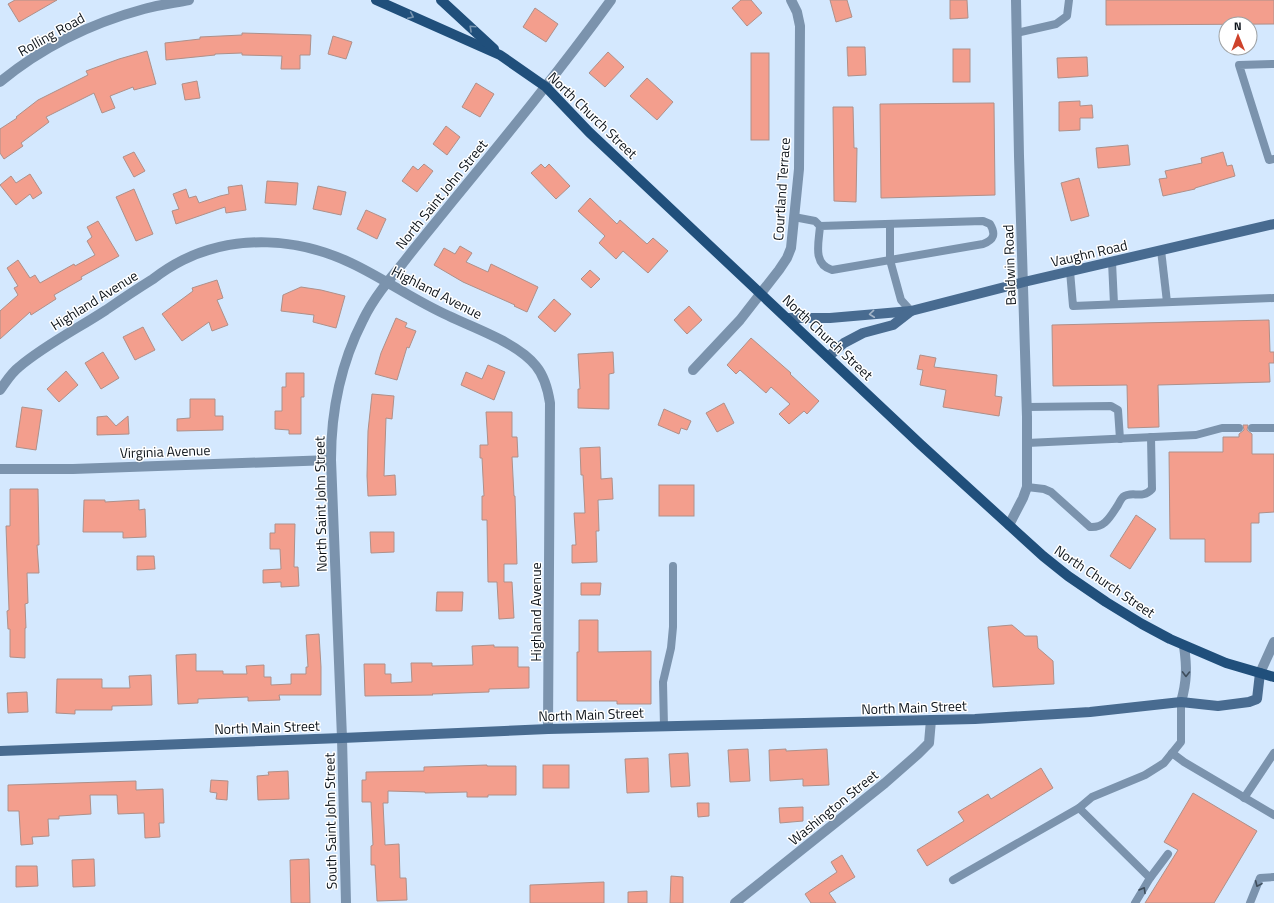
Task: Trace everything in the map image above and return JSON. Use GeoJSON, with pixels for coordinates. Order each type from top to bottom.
{"type":"FeatureCollection","features":[{"type":"Feature","properties":{"kind":"main road","name":"North Church Street"},"geometry":{"type":"LineString","coordinates":[[376,0],[500,55],[546,87],[595,138],[920,444],[1043,556],[1068,576],[1142,624],[1184,646],[1226,663],[1274,677]]}},
{"type":"Feature","properties":{"kind":"main road"},"geometry":{"type":"LineString","coordinates":[[441,0],[500,55]]}},
{"type":"Feature","properties":{"kind":"street","name":"Rolling Road"},"geometry":{"type":"LineString","coordinates":[[0,82],[56,44],[94,26],[145,8],[189,0]]}},
{"type":"Feature","properties":{"kind":"street","name":"North Saint John Street"},"geometry":{"type":"LineString","coordinates":[[342,738],[331,442],[337,392],[342,370],[349,350],[363,319],[387,282],[546,87],[612,0]]}},
{"type":"Feature","properties":{"kind":"street","name":"Courtland Terrace"},"geometry":{"type":"LineString","coordinates":[[693,370],[740,320],[788,258],[791,248],[799,169],[800,26],[797,12],[791,0]]}},
{"type":"Feature","properties":{"kind":"street","name":"Baldwin Road"},"geometry":{"type":"LineString","coordinates":[[1009,525],[1027,487],[1027,408],[1019,156],[1016,0]]}},
{"type":"Feature","properties":{"kind":"street","name":"Vaughn Road"},"geometry":{"type":"LineString","coordinates":[[787,318],[830,318],[911,311],[1024,282],[1274,224]]}},
{"type":"Feature","properties":{"kind":"street","name":"Highland Avenue"},"geometry":{"type":"LineString","coordinates":[[0,390],[18,368],[49,345],[81,326],[182,260],[219,247],[247,243],[267,242],[296,245],[324,252],[350,263],[387,282],[416,300],[494,336],[521,352],[536,366],[545,381],[550,403],[548,729]]}},
{"type":"Feature","properties":{"kind":"street","name":"Vaughn Road"},"geometry":{"type":"LineString","coordinates":[[828,357],[844,343],[863,333],[893,326],[911,311]]}},
{"type":"Feature","properties":{"kind":"street","name":"Virginia Avenue"},"geometry":{"type":"LineString","coordinates":[[0,469],[73,469],[331,460]]}},
{"type":"Feature","properties":{"kind":"street"},"geometry":{"type":"LineString","coordinates":[[1260,674],[1274,642]]}},
{"type":"Feature","properties":{"kind":"street"},"geometry":{"type":"LineString","coordinates":[[1181,702],[1186,687],[1187,675],[1184,646]]}},
{"type":"Feature","properties":{"kind":"street","name":"North Main Street"},"geometry":{"type":"LineString","coordinates":[[0,751],[548,729],[931,720],[1090,712],[1181,702],[1218,706],[1249,702],[1256,699],[1260,674]]}},
{"type":"Feature","properties":{"kind":"street","name":"Washington Street"},"geometry":{"type":"LineString","coordinates":[[735,903],[885,783],[918,754],[929,743],[931,720]]}},
{"type":"Feature","properties":{"kind":"street","name":"South Saint John Street"},"geometry":{"type":"LineString","coordinates":[[342,738],[346,903]]}},
{"type":"Feature","properties":{"kind":"lane"},"geometry":{"type":"LineString","coordinates":[[1016,33],[1056,24],[1067,16],[1069,0]]}},
{"type":"Feature","properties":{"kind":"lane"},"geometry":{"type":"LineString","coordinates":[[1274,64],[1239,65],[1269,160],[1274,159]]}},
{"type":"Feature","properties":{"kind":"lane"},"geometry":{"type":"LineString","coordinates":[[794,217],[815,221],[820,226],[983,222],[990,224],[994,234],[992,239],[983,244],[832,270],[826,268],[820,262],[820,226]]}},
{"type":"Feature","properties":{"kind":"lane"},"geometry":{"type":"LineString","coordinates":[[890,224],[890,260],[901,300],[911,311]]}},
{"type":"Feature","properties":{"kind":"lane"},"geometry":{"type":"LineString","coordinates":[[1161,250],[1167,302]]}},
{"type":"Feature","properties":{"kind":"lane"},"geometry":{"type":"LineString","coordinates":[[1112,262],[1114,304]]}},
{"type":"Feature","properties":{"kind":"lane"},"geometry":{"type":"LineString","coordinates":[[1070,271],[1073,306],[1274,298]]}},
{"type":"Feature","properties":{"kind":"lane"},"geometry":{"type":"LineString","coordinates":[[1027,408],[1111,406],[1118,410],[1120,439]]}},
{"type":"Feature","properties":{"kind":"lane"},"geometry":{"type":"LineString","coordinates":[[1027,443],[1196,435],[1222,428],[1239,428]]}},
{"type":"Feature","properties":{"kind":"lane"},"geometry":{"type":"LineString","coordinates":[[1252,428],[1274,428]]}},
{"type":"Feature","properties":{"kind":"lane"},"geometry":{"type":"LineString","coordinates":[[1027,487],[1044,489],[1051,492],[1090,526],[1097,528],[1103,525],[1123,497],[1130,494],[1140,496],[1148,493],[1152,489],[1151,437]]}},
{"type":"Feature","properties":{"kind":"lane"},"geometry":{"type":"LineString","coordinates":[[664,727],[663,682],[671,648],[673,627],[673,566]]}},
{"type":"Feature","properties":{"kind":"lane"},"geometry":{"type":"LineString","coordinates":[[953,880],[1079,808],[1092,797],[1145,775],[1164,764],[1181,742],[1181,702]]}},
{"type":"Feature","properties":{"kind":"lane"},"geometry":{"type":"LineString","coordinates":[[1172,753],[1184,762],[1274,815]]}},
{"type":"Feature","properties":{"kind":"lane"},"geometry":{"type":"LineString","coordinates":[[1244,798],[1274,753]]}},
{"type":"Feature","properties":{"kind":"lane"},"geometry":{"type":"LineString","coordinates":[[1079,808],[1150,878]]}},
{"type":"Feature","properties":{"kind":"lane"},"geometry":{"type":"LineString","coordinates":[[1135,903],[1150,878],[1168,854]]}},
{"type":"Feature","properties":{"kind":"lane"},"geometry":{"type":"LineString","coordinates":[[1250,903],[1260,878],[1274,877]]}},
{"type":"Feature","properties":{"kind":"building"},"geometry":{"type":"Polygon","coordinates":[[[15,0],[57,0],[19,22],[8,4],[15,0]]]}},
{"type":"Feature","properties":{"kind":"building"},"geometry":{"type":"Polygon","coordinates":[[[741,0],[751,0],[762,13],[747,26],[732,8],[741,0]]]}},
{"type":"Feature","properties":{"kind":"building"},"geometry":{"type":"Polygon","coordinates":[[[830,0],[847,0],[852,17],[836,22],[830,0]]]}},
{"type":"Feature","properties":{"kind":"building"},"geometry":{"type":"Polygon","coordinates":[[[950,0],[967,0],[968,18],[950,19],[950,0]]]}},
{"type":"Feature","properties":{"kind":"building"},"geometry":{"type":"Polygon","coordinates":[[[1106,0],[1274,0],[1274,24],[1258,24],[1258,16],[1218,16],[1218,24],[1106,25],[1106,0]]]}},
{"type":"Feature","properties":{"kind":"building"},"geometry":{"type":"Polygon","coordinates":[[[535,8],[558,24],[546,42],[523,27],[535,8]]]}},
{"type":"Feature","properties":{"kind":"building"},"geometry":{"type":"Polygon","coordinates":[[[242,33],[311,35],[310,55],[300,55],[300,69],[281,69],[282,56],[242,55],[242,53],[215,54],[166,60],[165,43],[200,39],[200,37],[242,35],[242,33]]]}},
{"type":"Feature","properties":{"kind":"building"},"geometry":{"type":"Polygon","coordinates":[[[333,36],[352,42],[346,59],[328,54],[333,36]]]}},
{"type":"Feature","properties":{"kind":"building"},"geometry":{"type":"Polygon","coordinates":[[[847,47],[865,47],[866,75],[848,76],[847,47]]]}},
{"type":"Feature","properties":{"kind":"building"},"geometry":{"type":"Polygon","coordinates":[[[953,49],[970,49],[970,82],[953,82],[953,49]]]}},
{"type":"Feature","properties":{"kind":"building"},"geometry":{"type":"Polygon","coordinates":[[[147,51],[156,84],[134,90],[133,87],[110,96],[115,108],[102,113],[94,93],[46,117],[49,122],[21,143],[23,146],[4,159],[0,153],[0,129],[17,118],[16,117],[38,100],[88,75],[86,71],[147,51]]]}},
{"type":"Feature","properties":{"kind":"building"},"geometry":{"type":"Polygon","coordinates":[[[608,52],[624,67],[605,87],[589,73],[608,52]]]}},
{"type":"Feature","properties":{"kind":"building"},"geometry":{"type":"Polygon","coordinates":[[[751,53],[769,53],[769,140],[751,140],[751,53]]]}},
{"type":"Feature","properties":{"kind":"building"},"geometry":{"type":"Polygon","coordinates":[[[1087,57],[1088,76],[1058,78],[1057,58],[1087,57]]]}},
{"type":"Feature","properties":{"kind":"building"},"geometry":{"type":"Polygon","coordinates":[[[647,78],[673,102],[657,120],[630,96],[647,78]]]}},
{"type":"Feature","properties":{"kind":"building"},"geometry":{"type":"Polygon","coordinates":[[[197,81],[200,98],[185,100],[182,84],[197,81]]]}},
{"type":"Feature","properties":{"kind":"building"},"geometry":{"type":"Polygon","coordinates":[[[476,83],[494,94],[480,117],[462,107],[476,83]]]}},
{"type":"Feature","properties":{"kind":"building"},"geometry":{"type":"Polygon","coordinates":[[[1080,101],[1080,106],[1092,105],[1093,118],[1080,118],[1080,130],[1059,131],[1059,102],[1080,101]]]}},
{"type":"Feature","properties":{"kind":"building"},"geometry":{"type":"Polygon","coordinates":[[[994,103],[995,195],[881,198],[880,104],[994,103]]]}},
{"type":"Feature","properties":{"kind":"building"},"geometry":{"type":"Polygon","coordinates":[[[833,107],[853,107],[854,148],[857,148],[856,202],[834,201],[833,107]]]}},
{"type":"Feature","properties":{"kind":"building"},"geometry":{"type":"Polygon","coordinates":[[[446,126],[460,137],[447,155],[433,144],[446,126]]]}},
{"type":"Feature","properties":{"kind":"building"},"geometry":{"type":"Polygon","coordinates":[[[1128,145],[1130,165],[1098,168],[1096,148],[1128,145]]]}},
{"type":"Feature","properties":{"kind":"building"},"geometry":{"type":"Polygon","coordinates":[[[134,152],[145,171],[134,177],[123,157],[134,152]]]}},
{"type":"Feature","properties":{"kind":"building"},"geometry":{"type":"Polygon","coordinates":[[[1223,152],[1227,166],[1232,165],[1235,176],[1195,189],[1163,196],[1159,179],[1167,178],[1165,171],[1202,163],[1201,158],[1223,152]]]}},
{"type":"Feature","properties":{"kind":"building"},"geometry":{"type":"Polygon","coordinates":[[[424,164],[433,171],[417,192],[402,181],[413,166],[418,170],[424,164]]]}},
{"type":"Feature","properties":{"kind":"building"},"geometry":{"type":"Polygon","coordinates":[[[541,164],[545,168],[549,164],[570,186],[556,199],[531,173],[541,164]]]}},
{"type":"Feature","properties":{"kind":"building"},"geometry":{"type":"Polygon","coordinates":[[[30,174],[42,193],[33,199],[30,194],[16,205],[0,185],[11,176],[16,183],[30,174]]]}},
{"type":"Feature","properties":{"kind":"building"},"geometry":{"type":"Polygon","coordinates":[[[1079,178],[1089,216],[1071,221],[1061,183],[1079,178]]]}},
{"type":"Feature","properties":{"kind":"building"},"geometry":{"type":"Polygon","coordinates":[[[267,181],[298,183],[296,205],[265,203],[267,181]]]}},
{"type":"Feature","properties":{"kind":"building"},"geometry":{"type":"Polygon","coordinates":[[[242,185],[246,210],[226,213],[225,207],[176,224],[172,211],[179,209],[173,194],[186,189],[189,198],[196,196],[199,203],[229,194],[228,187],[242,185]]]}},
{"type":"Feature","properties":{"kind":"building"},"geometry":{"type":"Polygon","coordinates":[[[318,186],[346,192],[341,215],[313,209],[318,186]]]}},
{"type":"Feature","properties":{"kind":"building"},"geometry":{"type":"Polygon","coordinates":[[[134,189],[153,234],[136,241],[116,197],[134,189]]]}},
{"type":"Feature","properties":{"kind":"building"},"geometry":{"type":"Polygon","coordinates":[[[590,198],[617,224],[620,220],[647,244],[653,238],[668,251],[648,273],[623,251],[616,259],[599,243],[605,236],[578,211],[590,198]]]}},
{"type":"Feature","properties":{"kind":"building"},"geometry":{"type":"Polygon","coordinates":[[[366,210],[386,219],[377,239],[357,229],[366,210]]]}},
{"type":"Feature","properties":{"kind":"building"},"geometry":{"type":"Polygon","coordinates":[[[98,221],[119,256],[81,277],[82,279],[54,295],[56,299],[31,315],[30,312],[0,339],[0,311],[18,295],[14,288],[18,286],[7,268],[18,260],[30,278],[35,275],[40,283],[74,264],[75,266],[95,255],[87,241],[92,237],[87,227],[98,221]]]}},
{"type":"Feature","properties":{"kind":"building"},"geometry":{"type":"Polygon","coordinates":[[[460,246],[472,253],[466,262],[488,272],[491,264],[538,287],[527,312],[514,306],[515,305],[463,282],[434,265],[444,248],[455,254],[460,246]]]}},
{"type":"Feature","properties":{"kind":"building"},"geometry":{"type":"Polygon","coordinates":[[[590,270],[600,279],[591,288],[581,279],[590,270]]]}},
{"type":"Feature","properties":{"kind":"building"},"geometry":{"type":"Polygon","coordinates":[[[217,280],[223,298],[217,300],[228,325],[212,331],[209,322],[182,341],[162,314],[193,291],[192,288],[217,280]]]}},
{"type":"Feature","properties":{"kind":"building"},"geometry":{"type":"Polygon","coordinates":[[[301,287],[345,296],[336,328],[313,322],[314,315],[281,311],[283,295],[301,287]]]}},
{"type":"Feature","properties":{"kind":"building"},"geometry":{"type":"Polygon","coordinates":[[[554,299],[571,314],[555,332],[538,317],[554,299]]]}},
{"type":"Feature","properties":{"kind":"building"},"geometry":{"type":"Polygon","coordinates":[[[689,306],[702,320],[687,334],[674,320],[689,306]]]}},
{"type":"Feature","properties":{"kind":"building"},"geometry":{"type":"Polygon","coordinates":[[[396,318],[407,323],[405,327],[416,331],[409,348],[407,347],[397,380],[375,374],[381,353],[396,318]]]}},
{"type":"Feature","properties":{"kind":"building"},"geometry":{"type":"Polygon","coordinates":[[[1269,320],[1270,352],[1274,352],[1274,363],[1269,363],[1270,382],[1158,385],[1159,427],[1128,428],[1127,385],[1053,386],[1052,325],[1269,320]]]}},
{"type":"Feature","properties":{"kind":"building"},"geometry":{"type":"Polygon","coordinates":[[[143,327],[155,350],[135,360],[123,337],[143,327]]]}},
{"type":"Feature","properties":{"kind":"building"},"geometry":{"type":"Polygon","coordinates":[[[751,338],[791,373],[790,374],[819,401],[807,414],[804,411],[789,424],[779,414],[790,404],[771,387],[766,393],[740,370],[736,374],[727,365],[751,338]]]}},
{"type":"Feature","properties":{"kind":"building"},"geometry":{"type":"Polygon","coordinates":[[[103,352],[119,378],[101,389],[85,363],[103,352]]]}},
{"type":"Feature","properties":{"kind":"building"},"geometry":{"type":"Polygon","coordinates":[[[613,352],[614,373],[609,374],[609,409],[578,408],[578,389],[580,389],[578,354],[613,352]]]}},
{"type":"Feature","properties":{"kind":"building"},"geometry":{"type":"Polygon","coordinates":[[[920,355],[936,358],[934,367],[997,375],[995,396],[1002,397],[999,416],[943,407],[946,390],[920,385],[923,370],[917,369],[920,355]]]}},
{"type":"Feature","properties":{"kind":"building"},"geometry":{"type":"Polygon","coordinates":[[[488,365],[505,372],[494,400],[461,385],[466,372],[482,379],[488,365]]]}},
{"type":"Feature","properties":{"kind":"building"},"geometry":{"type":"Polygon","coordinates":[[[66,371],[78,385],[59,402],[47,389],[66,371]]]}},
{"type":"Feature","properties":{"kind":"building"},"geometry":{"type":"Polygon","coordinates":[[[286,373],[304,373],[304,397],[301,397],[301,434],[289,434],[289,430],[275,429],[275,411],[282,411],[282,387],[286,387],[286,373]]]}},
{"type":"Feature","properties":{"kind":"building"},"geometry":{"type":"Polygon","coordinates":[[[372,394],[394,396],[392,419],[386,418],[384,476],[395,475],[396,495],[368,496],[368,431],[372,394]]]}},
{"type":"Feature","properties":{"kind":"building"},"geometry":{"type":"Polygon","coordinates":[[[190,399],[215,399],[215,416],[223,416],[223,430],[177,431],[177,419],[190,418],[190,399]]]}},
{"type":"Feature","properties":{"kind":"building"},"geometry":{"type":"Polygon","coordinates":[[[724,403],[734,423],[717,432],[706,413],[724,403]]]}},
{"type":"Feature","properties":{"kind":"building"},"geometry":{"type":"Polygon","coordinates":[[[22,407],[42,410],[36,450],[16,447],[22,407]]]}},
{"type":"Feature","properties":{"kind":"building"},"geometry":{"type":"Polygon","coordinates":[[[664,409],[691,421],[687,430],[681,428],[679,434],[658,425],[664,409]]]}},
{"type":"Feature","properties":{"kind":"building"},"geometry":{"type":"Polygon","coordinates":[[[486,412],[512,412],[512,437],[517,437],[518,457],[512,457],[517,564],[504,564],[504,582],[512,582],[514,618],[499,619],[497,582],[488,582],[487,520],[482,520],[482,496],[484,496],[482,458],[480,458],[480,445],[488,445],[486,412]]]}},
{"type":"Feature","properties":{"kind":"building"},"geometry":{"type":"Polygon","coordinates":[[[107,416],[116,426],[128,416],[129,434],[97,435],[97,417],[107,416]]]}},
{"type":"Feature","properties":{"kind":"building"},"geometry":{"type":"Polygon","coordinates":[[[1243,425],[1248,425],[1247,430],[1252,434],[1252,454],[1274,454],[1274,512],[1259,513],[1259,523],[1251,523],[1251,562],[1205,562],[1205,539],[1170,539],[1169,452],[1223,452],[1223,437],[1239,437],[1239,434],[1244,430],[1243,425]]]}},
{"type":"Feature","properties":{"kind":"building"},"geometry":{"type":"Polygon","coordinates":[[[600,447],[601,479],[612,478],[613,499],[598,500],[599,531],[596,531],[597,562],[572,563],[572,545],[576,545],[574,513],[585,513],[580,448],[600,447]]]}},
{"type":"Feature","properties":{"kind":"building"},"geometry":{"type":"Polygon","coordinates":[[[659,485],[694,485],[694,516],[659,516],[659,485]]]}},
{"type":"Feature","properties":{"kind":"building"},"geometry":{"type":"Polygon","coordinates":[[[10,489],[38,489],[39,545],[37,545],[39,573],[27,573],[28,603],[25,604],[25,658],[10,657],[10,629],[8,629],[7,611],[9,610],[6,526],[10,526],[10,489]]]}},
{"type":"Feature","properties":{"kind":"building"},"geometry":{"type":"Polygon","coordinates":[[[84,500],[105,500],[105,502],[139,500],[139,510],[145,509],[146,537],[123,538],[123,532],[83,532],[84,500]]]}},
{"type":"Feature","properties":{"kind":"building"},"geometry":{"type":"Polygon","coordinates":[[[1136,515],[1156,529],[1130,569],[1110,556],[1136,515]]]}},
{"type":"Feature","properties":{"kind":"building"},"geometry":{"type":"Polygon","coordinates":[[[275,524],[295,524],[294,567],[298,567],[299,586],[281,587],[281,582],[263,583],[263,570],[281,569],[280,549],[270,549],[270,533],[275,533],[275,524]]]}},
{"type":"Feature","properties":{"kind":"building"},"geometry":{"type":"Polygon","coordinates":[[[370,532],[394,532],[394,552],[371,553],[370,532]]]}},
{"type":"Feature","properties":{"kind":"building"},"geometry":{"type":"Polygon","coordinates":[[[137,556],[154,556],[155,569],[137,570],[137,556]]]}},
{"type":"Feature","properties":{"kind":"building"},"geometry":{"type":"Polygon","coordinates":[[[581,583],[601,583],[600,595],[581,595],[581,583]]]}},
{"type":"Feature","properties":{"kind":"building"},"geometry":{"type":"Polygon","coordinates":[[[437,592],[463,592],[462,611],[436,611],[437,592]]]}},
{"type":"Feature","properties":{"kind":"building"},"geometry":{"type":"Polygon","coordinates":[[[579,620],[598,620],[598,652],[651,651],[651,704],[617,704],[617,701],[577,701],[577,652],[579,652],[579,620]]]}},
{"type":"Feature","properties":{"kind":"building"},"geometry":{"type":"Polygon","coordinates":[[[1012,625],[1025,636],[1037,636],[1038,648],[1053,661],[1054,684],[993,687],[988,627],[1012,625]]]}},
{"type":"Feature","properties":{"kind":"building"},"geometry":{"type":"Polygon","coordinates":[[[319,634],[321,695],[279,695],[280,700],[248,701],[248,697],[198,699],[198,703],[178,704],[176,655],[196,654],[196,671],[223,671],[223,674],[247,674],[246,666],[264,665],[264,677],[271,677],[271,685],[291,684],[291,674],[306,674],[306,667],[308,667],[306,635],[319,634]]]}},
{"type":"Feature","properties":{"kind":"building"},"geometry":{"type":"Polygon","coordinates":[[[494,645],[494,647],[518,647],[518,667],[529,667],[529,688],[489,689],[489,692],[432,694],[433,695],[365,696],[364,664],[385,664],[385,674],[391,674],[391,683],[412,682],[411,663],[432,663],[432,666],[473,665],[472,646],[494,645]]]}},
{"type":"Feature","properties":{"kind":"building"},"geometry":{"type":"Polygon","coordinates":[[[151,675],[152,705],[112,706],[112,710],[75,710],[75,714],[56,713],[57,679],[102,679],[102,688],[130,688],[129,676],[151,675]]]}},
{"type":"Feature","properties":{"kind":"building"},"geometry":{"type":"Polygon","coordinates":[[[27,692],[28,712],[8,713],[7,693],[27,692]]]}},
{"type":"Feature","properties":{"kind":"building"},"geometry":{"type":"Polygon","coordinates":[[[748,749],[750,781],[730,782],[728,750],[748,749]]]}},
{"type":"Feature","properties":{"kind":"building"},"geometry":{"type":"Polygon","coordinates":[[[786,749],[786,751],[827,749],[829,785],[803,786],[803,779],[770,781],[769,750],[786,749]]]}},
{"type":"Feature","properties":{"kind":"building"},"geometry":{"type":"Polygon","coordinates":[[[688,753],[690,786],[671,787],[669,754],[688,753]]]}},
{"type":"Feature","properties":{"kind":"building"},"geometry":{"type":"Polygon","coordinates":[[[648,758],[649,792],[627,793],[625,759],[648,758]]]}},
{"type":"Feature","properties":{"kind":"building"},"geometry":{"type":"Polygon","coordinates":[[[487,765],[516,766],[516,795],[467,797],[467,792],[425,793],[388,791],[388,803],[383,803],[385,845],[399,844],[400,878],[406,878],[407,900],[377,901],[375,865],[371,865],[371,846],[373,845],[371,802],[362,802],[362,780],[366,780],[366,772],[424,771],[424,767],[487,765]]]}},
{"type":"Feature","properties":{"kind":"building"},"geometry":{"type":"Polygon","coordinates":[[[543,765],[569,765],[569,788],[543,788],[543,765]]]}},
{"type":"Feature","properties":{"kind":"building"},"geometry":{"type":"Polygon","coordinates":[[[1041,768],[1053,788],[927,866],[917,850],[964,821],[958,812],[988,794],[991,799],[1041,768]]]}},
{"type":"Feature","properties":{"kind":"building"},"geometry":{"type":"Polygon","coordinates":[[[288,771],[289,799],[258,800],[257,776],[269,775],[268,772],[288,771]]]}},
{"type":"Feature","properties":{"kind":"building"},"geometry":{"type":"Polygon","coordinates":[[[211,780],[228,781],[227,800],[216,799],[217,793],[210,792],[211,780]]]}},
{"type":"Feature","properties":{"kind":"building"},"geometry":{"type":"Polygon","coordinates":[[[136,781],[136,790],[163,789],[164,823],[159,823],[160,837],[145,838],[144,813],[118,814],[117,795],[90,795],[91,814],[59,816],[59,819],[48,819],[49,836],[32,837],[33,844],[21,845],[19,811],[8,811],[8,785],[136,781]]]}},
{"type":"Feature","properties":{"kind":"building"},"geometry":{"type":"Polygon","coordinates":[[[1193,793],[1257,831],[1214,903],[1145,903],[1178,850],[1164,842],[1193,793]]]}},
{"type":"Feature","properties":{"kind":"building"},"geometry":{"type":"Polygon","coordinates":[[[697,803],[709,803],[709,816],[698,817],[697,803]]]}},
{"type":"Feature","properties":{"kind":"building"},"geometry":{"type":"Polygon","coordinates":[[[803,807],[803,821],[780,823],[779,808],[803,807]]]}},
{"type":"Feature","properties":{"kind":"building"},"geometry":{"type":"Polygon","coordinates":[[[842,855],[855,877],[829,893],[836,903],[811,903],[805,894],[837,872],[831,862],[842,855]]]}},
{"type":"Feature","properties":{"kind":"building"},"geometry":{"type":"Polygon","coordinates":[[[94,859],[95,886],[73,887],[72,860],[94,859]]]}},
{"type":"Feature","properties":{"kind":"building"},"geometry":{"type":"Polygon","coordinates":[[[309,859],[310,903],[291,903],[290,860],[309,859]]]}},
{"type":"Feature","properties":{"kind":"building"},"geometry":{"type":"Polygon","coordinates":[[[16,866],[37,866],[38,886],[16,887],[16,866]]]}},
{"type":"Feature","properties":{"kind":"building"},"geometry":{"type":"Polygon","coordinates":[[[671,876],[683,877],[683,903],[670,903],[671,876]]]}},
{"type":"Feature","properties":{"kind":"building"},"geometry":{"type":"Polygon","coordinates":[[[604,882],[604,903],[530,903],[530,885],[604,882]]]}},
{"type":"Feature","properties":{"kind":"building"},"geometry":{"type":"Polygon","coordinates":[[[647,891],[647,903],[628,903],[628,892],[647,891]]]}}]}
